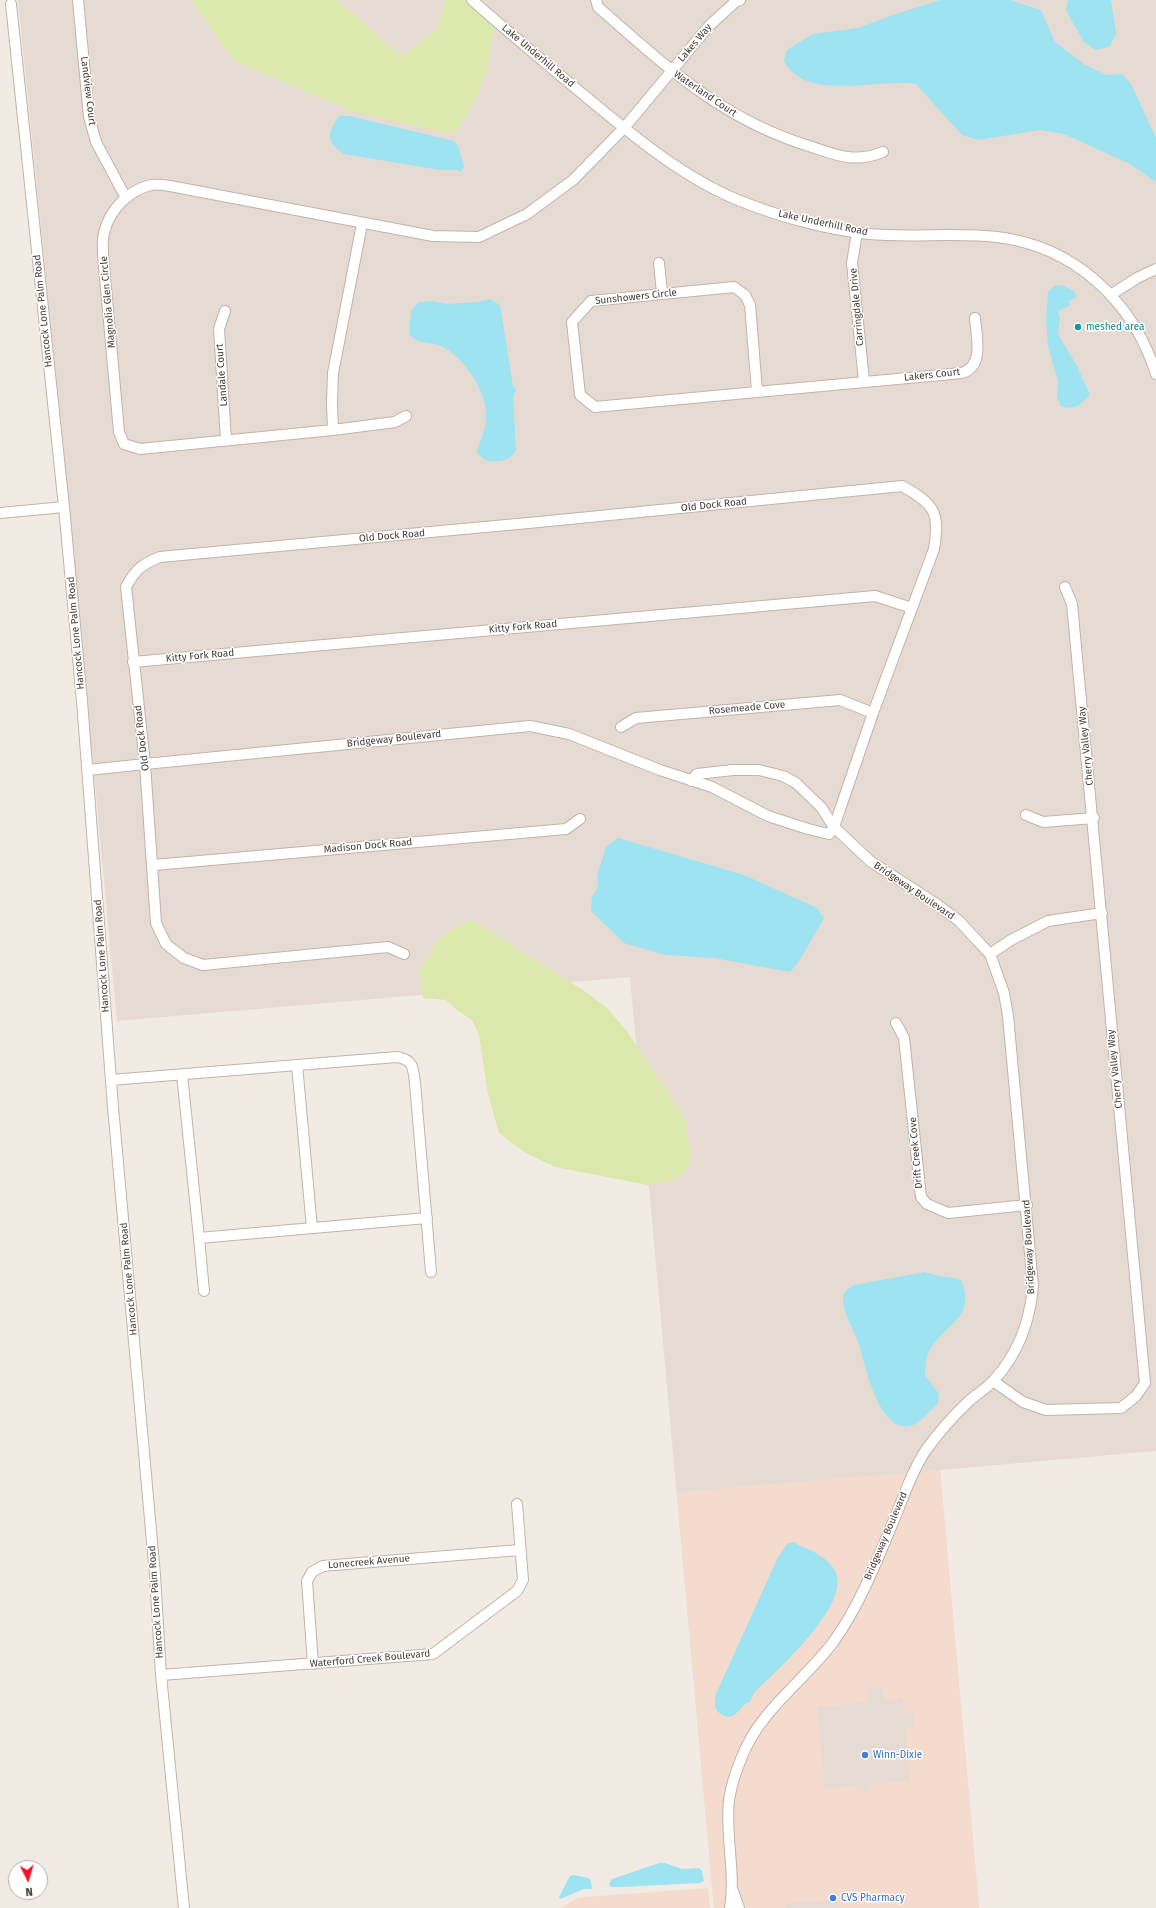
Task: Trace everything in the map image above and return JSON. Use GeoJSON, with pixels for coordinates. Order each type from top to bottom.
{"type":"FeatureCollection","features":[{"type":"Feature","properties":{"kind":"street","name":"Landview Court"},"geometry":{"type":"LineString","coordinates":[[78,0],[89,117],[96,142],[126,198]]}},
{"type":"Feature","properties":{"kind":"street","name":"Lake Underhill Road"},"geometry":{"type":"LineString","coordinates":[[472,0],[624,128],[683,171],[736,199],[786,217],[857,232],[917,236],[972,235],[1010,239],[1036,246],[1066,260],[1093,278],[1112,294],[1140,336],[1156,374]]}},
{"type":"Feature","properties":{"kind":"street","name":"Waterland Court"},"geometry":{"type":"LineString","coordinates":[[596,0],[598,7],[671,71],[728,111],[795,142],[835,154],[859,159],[868,158],[883,152]]}},
{"type":"Feature","properties":{"kind":"street","name":"Lakes Way"},"geometry":{"type":"LineString","coordinates":[[624,128],[709,26],[735,2],[740,0]]}},
{"type":"Feature","properties":{"kind":"street","name":"Hancock Lone Palm Road"},"geometry":{"type":"LineString","coordinates":[[11,4],[64,507],[88,770],[111,1080],[155,1575],[161,1675],[184,1908]]}},
{"type":"Feature","properties":{"kind":"street","name":"Magnolia Glen Circle"},"geometry":{"type":"LineString","coordinates":[[406,416],[395,422],[334,430],[140,448],[124,444],[119,432],[103,255],[103,233],[112,213],[126,198],[137,190],[153,185],[170,186],[362,224],[433,236],[479,237],[527,214],[573,180],[624,128]]}},
{"type":"Feature","properties":{"kind":"street"},"geometry":{"type":"LineString","coordinates":[[334,430],[332,403],[333,373],[362,224]]}},
{"type":"Feature","properties":{"kind":"street","name":"Carringdale Drive"},"geometry":{"type":"LineString","coordinates":[[857,232],[852,263],[864,381]]}},
{"type":"Feature","properties":{"kind":"street"},"geometry":{"type":"LineString","coordinates":[[659,263],[662,293]]}},
{"type":"Feature","properties":{"kind":"street"},"geometry":{"type":"LineString","coordinates":[[1112,294],[1137,278],[1156,269]]}},
{"type":"Feature","properties":{"kind":"street","name":"Sunshowers Circle"},"geometry":{"type":"LineString","coordinates":[[757,391],[750,305],[745,295],[734,287],[591,301],[572,322],[580,395],[595,406],[757,391],[864,381]]}},
{"type":"Feature","properties":{"kind":"street","name":"Landale Court"},"geometry":{"type":"LineString","coordinates":[[225,311],[218,329],[226,440]]}},
{"type":"Feature","properties":{"kind":"street","name":"Lakers Court"},"geometry":{"type":"LineString","coordinates":[[864,381],[962,372],[968,370],[972,367],[977,357],[974,318]]}},
{"type":"Feature","properties":{"kind":"street","name":"Old Dock Road"},"geometry":{"type":"LineString","coordinates":[[404,954],[388,947],[203,964],[184,958],[166,944],[156,924],[154,865],[146,764],[133,662],[126,587],[133,572],[147,562],[160,557],[539,522],[902,486],[920,495],[934,511],[937,526],[934,549],[834,827]]}},
{"type":"Feature","properties":{"kind":"street"},"geometry":{"type":"LineString","coordinates":[[0,513],[64,507]]}},
{"type":"Feature","properties":{"kind":"street","name":"Cherry Valley Way"},"geometry":{"type":"LineString","coordinates":[[993,1381],[1023,1402],[1046,1410],[1121,1408],[1136,1396],[1145,1382],[1094,818],[1072,604],[1065,587]]}},
{"type":"Feature","properties":{"kind":"street","name":"Kitty Fork Road"},"geometry":{"type":"LineString","coordinates":[[133,662],[875,596],[912,608]]}},
{"type":"Feature","properties":{"kind":"street","name":"Rosemeade Cove"},"geometry":{"type":"LineString","coordinates":[[621,727],[636,718],[840,700],[874,713]]}},
{"type":"Feature","properties":{"kind":"street","name":"Bridgeway Boulevard"},"geometry":{"type":"LineString","coordinates":[[88,770],[530,726],[569,734],[660,770],[712,787],[768,816],[801,827],[829,834],[834,827]]}},
{"type":"Feature","properties":{"kind":"street","name":"Bridgeway Boulevard"},"geometry":{"type":"LineString","coordinates":[[691,781],[697,774],[733,770],[759,770],[783,776],[796,783],[821,807],[834,827],[870,862],[959,921],[990,954],[1004,993],[1008,1016],[1027,1205],[1033,1286],[1032,1303],[1020,1342],[1008,1362],[993,1381],[942,1428],[925,1452],[847,1622],[824,1654],[769,1712],[752,1735],[741,1757],[729,1799],[733,1892],[730,1908]]}},
{"type":"Feature","properties":{"kind":"street"},"geometry":{"type":"LineString","coordinates":[[1026,815],[1043,822],[1094,818]]}},
{"type":"Feature","properties":{"kind":"street","name":"Madison Dock Road"},"geometry":{"type":"LineString","coordinates":[[154,865],[566,829],[580,819]]}},
{"type":"Feature","properties":{"kind":"street"},"geometry":{"type":"LineString","coordinates":[[990,954],[1011,940],[1048,921],[1102,913]]}},
{"type":"Feature","properties":{"kind":"street","name":"Drift Creek Cove"},"geometry":{"type":"LineString","coordinates":[[896,1023],[904,1038],[921,1196],[927,1204],[948,1213],[1027,1205]]}},
{"type":"Feature","properties":{"kind":"street"},"geometry":{"type":"LineString","coordinates":[[111,1080],[397,1057],[406,1058],[411,1063],[415,1083],[431,1272]]}},
{"type":"Feature","properties":{"kind":"street"},"geometry":{"type":"LineString","coordinates":[[297,1065],[312,1228]]}},
{"type":"Feature","properties":{"kind":"street"},"geometry":{"type":"LineString","coordinates":[[182,1075],[204,1291]]}},
{"type":"Feature","properties":{"kind":"street"},"geometry":{"type":"LineString","coordinates":[[199,1238],[427,1218]]}},
{"type":"Feature","properties":{"kind":"street","name":"Waterford Creek Boulevard"},"geometry":{"type":"LineString","coordinates":[[161,1675],[433,1654],[517,1591],[523,1580],[517,1504]]}},
{"type":"Feature","properties":{"kind":"street","name":"Lonecreek Avenue"},"geometry":{"type":"LineString","coordinates":[[313,1664],[307,1582],[312,1572],[323,1566],[520,1550]]}},
{"type":"Feature","properties":{"kind":"street","name":"Bridgeway Boulevard"},"geometry":{"type":"LineString","coordinates":[[733,1892],[739,1908]]}},
{"type":"Feature","properties":{"kind":"shaded area"},"geometry":{"type":"Polygon","coordinates":[[[18,0],[1156,0],[1156,1451],[940,1470],[979,1908],[714,1908],[630,977],[117,1021],[70,513],[18,0]]]}},
{"type":"Feature","properties":{"kind":"shaded area"},"geometry":{"type":"Polygon","coordinates":[[[940,1470],[979,1908],[840,1908],[836,1890],[829,1891],[830,1900],[786,1904],[786,1908],[714,1908],[677,1492],[940,1470]],[[882,1688],[867,1689],[868,1702],[817,1707],[825,1789],[856,1786],[857,1792],[868,1791],[867,1785],[910,1781],[905,1728],[914,1727],[913,1712],[904,1713],[903,1698],[883,1700],[882,1688]]]}},
{"type":"Feature","properties":{"kind":"shaded area"},"geometry":{"type":"Polygon","coordinates":[[[708,1888],[710,1908],[561,1908],[577,1898],[708,1888]]]}},
{"type":"Feature","properties":{"kind":"green space"},"geometry":{"type":"Polygon","coordinates":[[[191,0],[337,0],[401,56],[437,30],[445,0],[483,0],[487,8],[496,15],[486,74],[468,114],[456,131],[446,133],[355,112],[239,63],[222,45],[191,0]]]}},
{"type":"Feature","properties":{"kind":"green space"},"geometry":{"type":"Polygon","coordinates":[[[472,920],[583,990],[607,1008],[626,1030],[684,1116],[691,1155],[689,1166],[681,1175],[671,1181],[648,1185],[555,1167],[524,1152],[499,1133],[488,1094],[479,1035],[472,1020],[458,1011],[446,1000],[423,998],[420,969],[440,938],[456,926],[472,920]]]}},
{"type":"Feature","properties":{"kind":"water"},"geometry":{"type":"Polygon","coordinates":[[[940,0],[1010,0],[1041,10],[1055,42],[1084,64],[1107,75],[1122,74],[1131,84],[1156,138],[1156,182],[1130,164],[1064,134],[1040,130],[978,140],[962,135],[916,84],[900,83],[844,86],[825,85],[809,81],[794,74],[784,61],[787,50],[813,34],[858,28],[940,0]]]}},
{"type":"Feature","properties":{"kind":"water"},"geometry":{"type":"Polygon","coordinates":[[[1068,0],[1111,0],[1116,34],[1109,47],[1095,50],[1084,42],[1066,10],[1068,0]]]}},
{"type":"Feature","properties":{"kind":"water"},"geometry":{"type":"Polygon","coordinates":[[[339,116],[349,116],[454,141],[458,146],[464,166],[461,172],[457,170],[440,170],[344,154],[334,145],[330,137],[332,128],[339,116]]]}},
{"type":"Feature","properties":{"kind":"water"},"geometry":{"type":"Polygon","coordinates":[[[1063,285],[1075,292],[1076,298],[1069,300],[1069,306],[1058,311],[1060,319],[1058,334],[1077,366],[1090,395],[1081,404],[1070,408],[1061,406],[1057,397],[1058,381],[1048,346],[1046,320],[1048,292],[1054,286],[1063,285]]]}},
{"type":"Feature","properties":{"kind":"water"},"geometry":{"type":"Polygon","coordinates":[[[490,299],[500,305],[513,386],[516,390],[513,396],[516,450],[510,457],[503,461],[485,460],[477,453],[486,421],[486,411],[480,390],[468,370],[445,348],[436,344],[418,341],[409,334],[411,311],[419,302],[433,301],[447,304],[478,302],[490,299]]]}},
{"type":"Feature","properties":{"kind":"water"},"geometry":{"type":"Polygon","coordinates":[[[618,838],[744,875],[817,908],[824,918],[798,963],[790,972],[714,958],[665,955],[624,943],[591,911],[592,897],[598,887],[597,876],[606,847],[618,838]]]}},
{"type":"Feature","properties":{"kind":"water"},"geometry":{"type":"Polygon","coordinates":[[[925,1272],[961,1280],[965,1294],[965,1305],[961,1314],[932,1346],[926,1359],[925,1375],[939,1394],[938,1403],[922,1419],[914,1424],[910,1426],[899,1425],[890,1419],[882,1409],[875,1396],[859,1344],[843,1303],[843,1296],[847,1290],[854,1285],[925,1272]]]}},
{"type":"Feature","properties":{"kind":"water"},"geometry":{"type":"Polygon","coordinates":[[[793,1542],[822,1557],[832,1566],[835,1571],[838,1585],[833,1601],[823,1619],[794,1654],[754,1693],[750,1702],[744,1705],[734,1715],[727,1717],[717,1711],[715,1706],[716,1694],[778,1557],[787,1544],[793,1542]]]}},
{"type":"Feature","properties":{"kind":"water"},"geometry":{"type":"Polygon","coordinates":[[[659,1863],[665,1863],[682,1869],[699,1868],[702,1871],[704,1881],[700,1883],[621,1887],[611,1887],[609,1884],[612,1879],[659,1863]]]}},
{"type":"Feature","properties":{"kind":"water"},"geometry":{"type":"Polygon","coordinates":[[[573,1875],[589,1878],[592,1889],[584,1889],[560,1899],[559,1897],[570,1876],[573,1875]]]}},
{"type":"Feature","properties":{"kind":"place","name":"meshed area"},"geometry":{"type":"Point","coordinates":[1078,327]}},
{"type":"Feature","properties":{"kind":"place","name":"Winn-Dixie"},"geometry":{"type":"Point","coordinates":[865,1755]}},
{"type":"Feature","properties":{"kind":"place","name":"CVS Pharmacy"},"geometry":{"type":"Point","coordinates":[833,1898]}}]}
